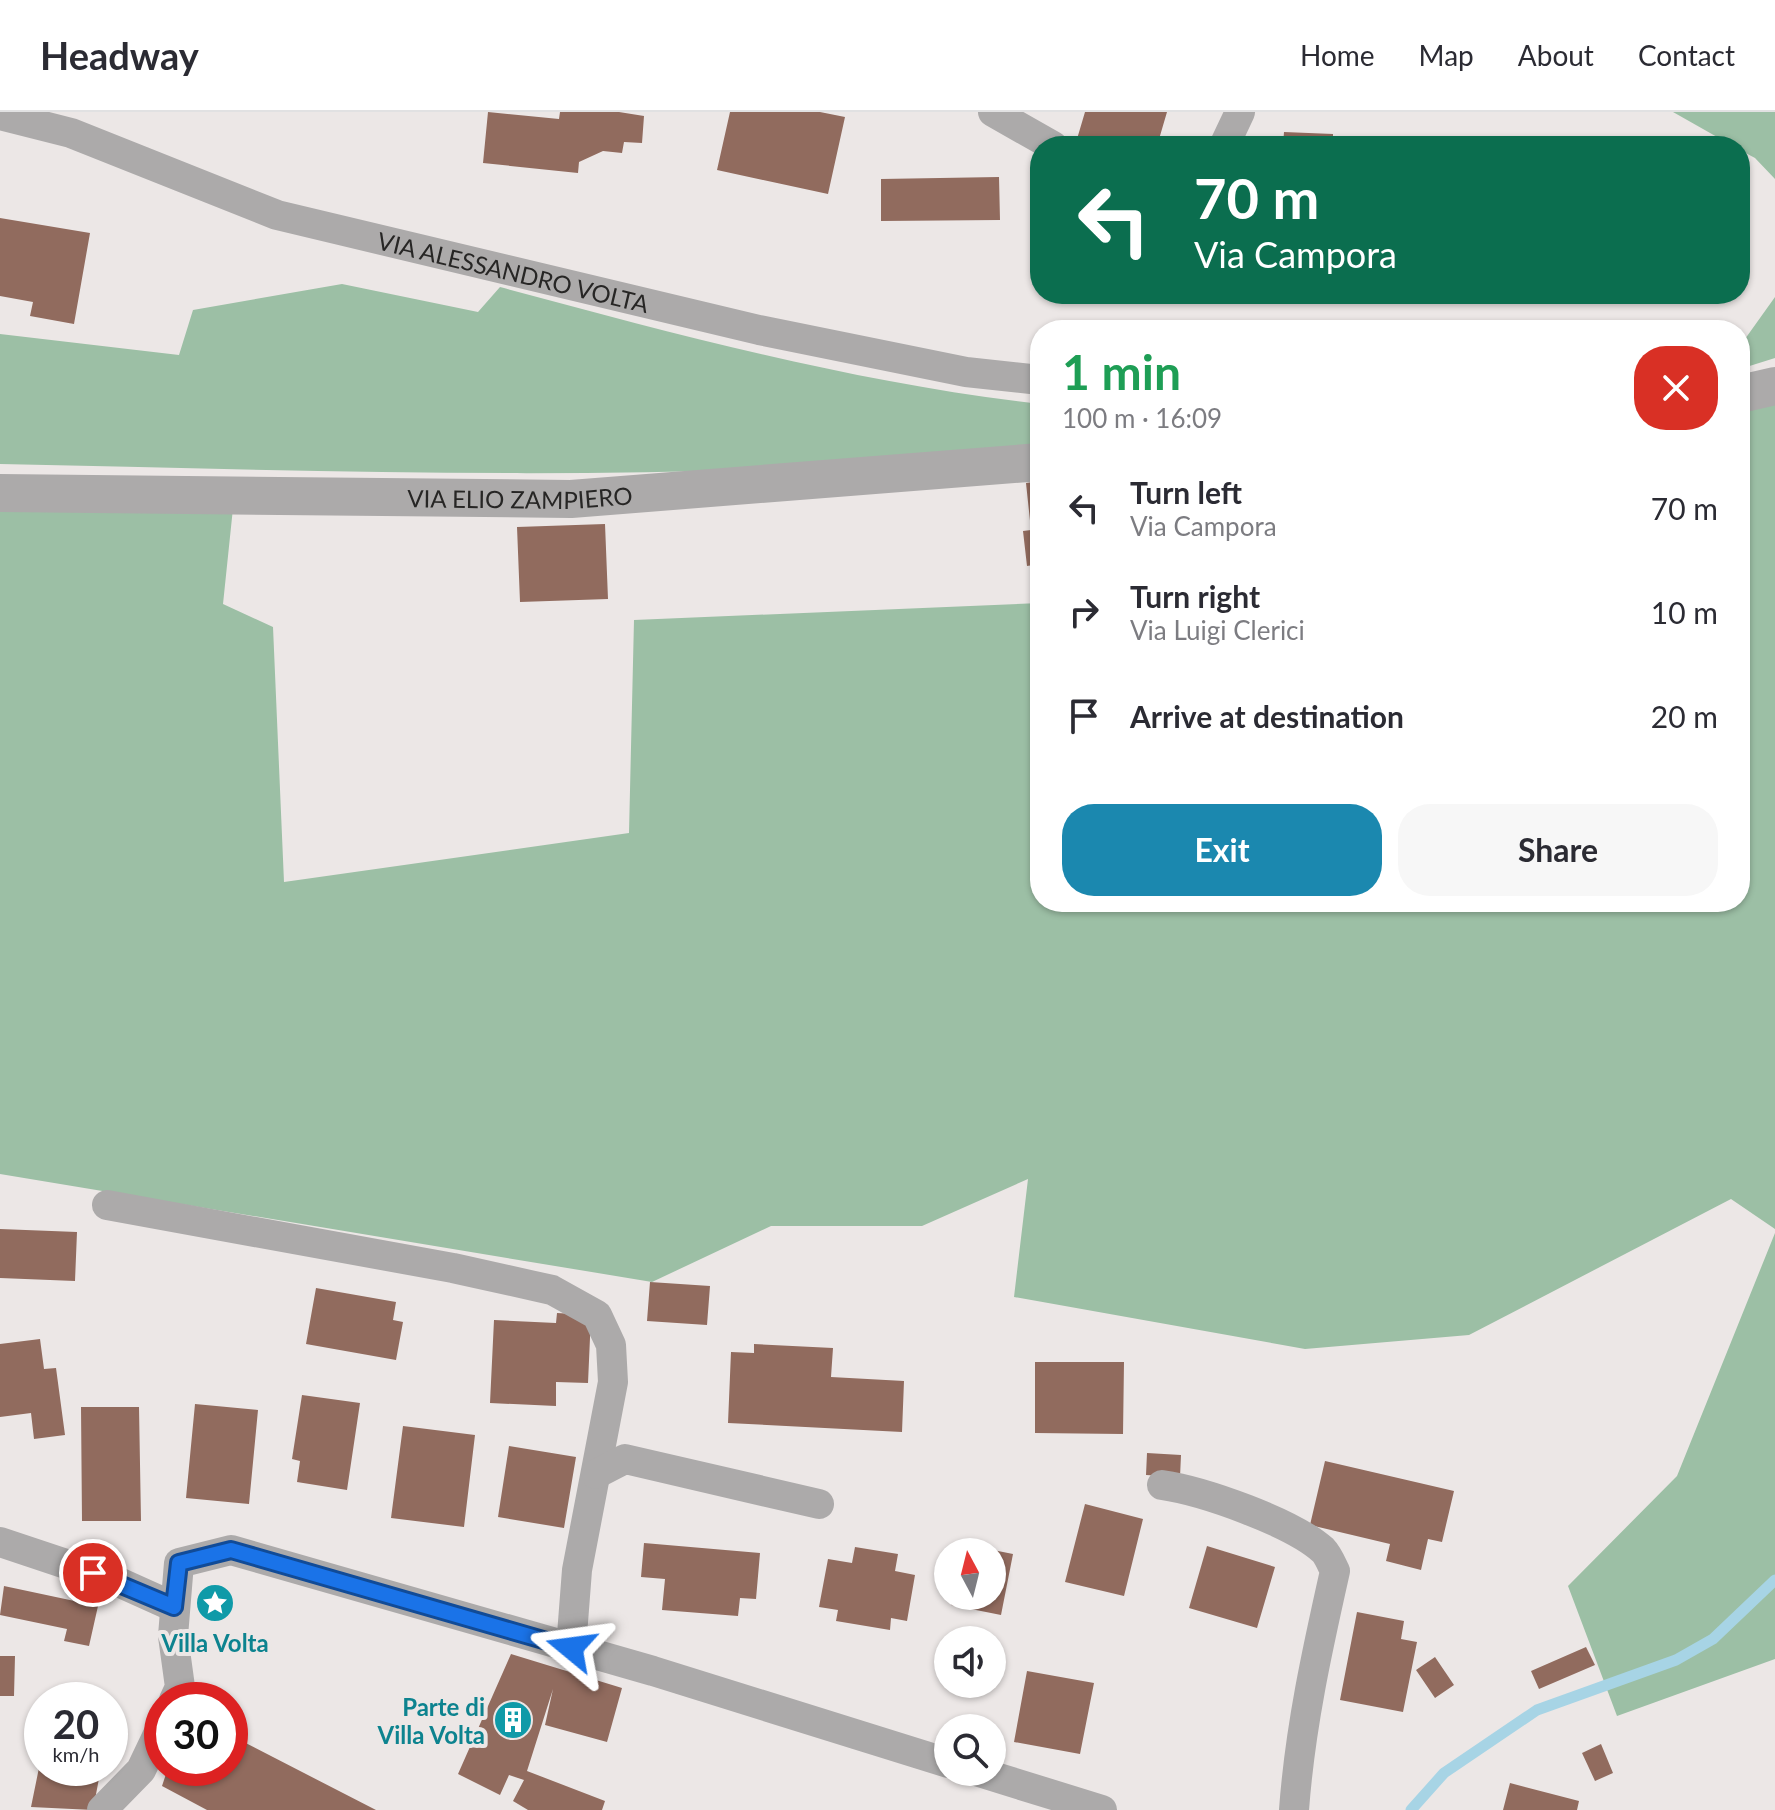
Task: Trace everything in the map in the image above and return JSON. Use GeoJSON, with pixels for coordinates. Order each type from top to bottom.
{"type":"FeatureCollection","features":[{"type":"Feature","properties":{"kind":"street"},"geometry":{"type":"LineString","coordinates":[[993,112],[1035,136]]}},
{"type":"Feature","properties":{"kind":"street"},"geometry":{"type":"LineString","coordinates":[[1229,136],[1240,112]]}},
{"type":"Feature","properties":{"kind":"street","name":"VIA ALESSANDRO VOLTA"},"geometry":{"type":"LineString","coordinates":[[0,115],[71,133],[277,215],[759,330],[966,372],[1030,379]]}},
{"type":"Feature","properties":{"kind":"street"},"geometry":{"type":"LineString","coordinates":[[1750,392],[1775,386]]}},
{"type":"Feature","properties":{"kind":"street","name":"VIA ELIO ZAMPIERO"},"geometry":{"type":"LineString","coordinates":[[0,493],[571,499],[1030,463]]}},
{"type":"Feature","properties":{"kind":"street"},"geometry":{"type":"LineString","coordinates":[[107,1205],[437,1265],[552,1290],[597,1315],[611,1345],[613,1382],[577,1570],[571,1648]]}},
{"type":"Feature","properties":{"kind":"street"},"geometry":{"type":"LineString","coordinates":[[596,1474],[625,1459],[819,1504]]}},
{"type":"Feature","properties":{"kind":"street"},"geometry":{"type":"LineString","coordinates":[[1162,1485],[1193,1490],[1281,1526],[1324,1550],[1335,1571],[1313,1663],[1298,1753],[1294,1810]]}},
{"type":"Feature","properties":{"kind":"street"},"geometry":{"type":"LineString","coordinates":[[0,1542],[114,1580],[174,1607]]}},
{"type":"Feature","properties":{"kind":"street"},"geometry":{"type":"LineString","coordinates":[[180,1682],[173,1636],[179,1563],[231,1550],[571,1648],[934,1759]]}},
{"type":"Feature","properties":{"kind":"street"},"geometry":{"type":"LineString","coordinates":[[102,1810],[144,1764]]}},
{"type":"Feature","properties":{"kind":"street"},"geometry":{"type":"LineString","coordinates":[[1006,1780],[1102,1810]]}},
{"type":"Feature","properties":{"kind":"green space"},"geometry":{"type":"Polygon","coordinates":[[[1673,112],[1775,112],[1775,179],[1750,155],[1750,136],[1715,136],[1673,112]]]}},
{"type":"Feature","properties":{"kind":"green space"},"geometry":{"type":"Polygon","coordinates":[[[342,284],[478,312],[500,287],[768,356],[903,384],[1030,403],[1030,451],[910,461],[650,472],[390,472],[0,464],[0,334],[179,355],[193,310],[342,284]]]}},
{"type":"Feature","properties":{"kind":"green space"},"geometry":{"type":"Polygon","coordinates":[[[1775,297],[1775,358],[1750,366],[1750,332],[1775,297]]]}},
{"type":"Feature","properties":{"kind":"green space"},"geometry":{"type":"Polygon","coordinates":[[[1775,384],[1775,1229],[1731,1199],[1469,1335],[1305,1349],[1014,1297],[1028,1179],[922,1226],[771,1226],[652,1282],[0,1174],[0,511],[233,508],[223,604],[273,627],[284,882],[629,833],[634,620],[1030,603],[1030,912],[1750,912],[1750,390],[1775,384]]]}},
{"type":"Feature","properties":{"kind":"green space"},"geometry":{"type":"Polygon","coordinates":[[[1775,1233],[1775,1659],[1617,1716],[1568,1586],[1677,1476],[1775,1233]]]}},
{"type":"Feature","properties":{"kind":"building"},"geometry":{"type":"Polygon","coordinates":[[[488,112],[559,119],[560,112],[619,112],[644,116],[642,143],[624,142],[622,153],[603,151],[579,162],[578,173],[483,163],[488,112]]]}},
{"type":"Feature","properties":{"kind":"building"},"geometry":{"type":"Polygon","coordinates":[[[730,112],[820,112],[845,117],[828,194],[717,170],[730,112]]]}},
{"type":"Feature","properties":{"kind":"building"},"geometry":{"type":"Polygon","coordinates":[[[1085,112],[1167,112],[1160,136],[1078,136],[1085,112]]]}},
{"type":"Feature","properties":{"kind":"building"},"geometry":{"type":"Polygon","coordinates":[[[1284,132],[1333,134],[1333,136],[1284,136],[1284,132]]]}},
{"type":"Feature","properties":{"kind":"building"},"geometry":{"type":"Polygon","coordinates":[[[999,177],[1000,220],[881,221],[881,179],[999,177]]]}},
{"type":"Feature","properties":{"kind":"building"},"geometry":{"type":"Polygon","coordinates":[[[0,218],[90,233],[74,324],[30,316],[33,302],[0,296],[0,218]]]}},
{"type":"Feature","properties":{"kind":"building"},"geometry":{"type":"Polygon","coordinates":[[[1030,482],[1030,521],[1026,483],[1030,482]]]}},
{"type":"Feature","properties":{"kind":"building"},"geometry":{"type":"Polygon","coordinates":[[[605,524],[608,599],[520,602],[517,527],[605,524]]]}},
{"type":"Feature","properties":{"kind":"building"},"geometry":{"type":"Polygon","coordinates":[[[1030,530],[1030,566],[1027,566],[1023,531],[1030,530]]]}},
{"type":"Feature","properties":{"kind":"building"},"geometry":{"type":"Polygon","coordinates":[[[0,1229],[77,1232],[75,1281],[0,1278],[0,1229]]]}},
{"type":"Feature","properties":{"kind":"building"},"geometry":{"type":"Polygon","coordinates":[[[650,1282],[710,1286],[707,1325],[647,1321],[650,1282]]]}},
{"type":"Feature","properties":{"kind":"building"},"geometry":{"type":"Polygon","coordinates":[[[316,1288],[396,1302],[393,1320],[403,1322],[396,1360],[306,1344],[316,1288]]]}},
{"type":"Feature","properties":{"kind":"building"},"geometry":{"type":"Polygon","coordinates":[[[557,1313],[591,1315],[588,1383],[556,1382],[556,1406],[490,1403],[494,1320],[556,1323],[557,1313]]]}},
{"type":"Feature","properties":{"kind":"building"},"geometry":{"type":"Polygon","coordinates":[[[40,1339],[44,1369],[56,1368],[65,1435],[34,1439],[31,1413],[0,1417],[0,1344],[40,1339]]]}},
{"type":"Feature","properties":{"kind":"building"},"geometry":{"type":"Polygon","coordinates":[[[754,1344],[833,1348],[831,1377],[904,1381],[902,1432],[728,1423],[731,1352],[754,1353],[754,1344]]]}},
{"type":"Feature","properties":{"kind":"building"},"geometry":{"type":"Polygon","coordinates":[[[1035,1362],[1124,1362],[1123,1434],[1035,1433],[1035,1362]]]}},
{"type":"Feature","properties":{"kind":"building"},"geometry":{"type":"Polygon","coordinates":[[[302,1395],[360,1403],[347,1490],[297,1482],[300,1461],[292,1459],[302,1395]]]}},
{"type":"Feature","properties":{"kind":"building"},"geometry":{"type":"Polygon","coordinates":[[[195,1404],[258,1410],[249,1504],[186,1498],[195,1404]]]}},
{"type":"Feature","properties":{"kind":"building"},"geometry":{"type":"Polygon","coordinates":[[[81,1407],[139,1407],[141,1521],[82,1521],[81,1407]]]}},
{"type":"Feature","properties":{"kind":"building"},"geometry":{"type":"Polygon","coordinates":[[[403,1426],[475,1435],[464,1527],[391,1518],[403,1426]]]}},
{"type":"Feature","properties":{"kind":"building"},"geometry":{"type":"Polygon","coordinates":[[[509,1446],[576,1457],[564,1528],[498,1517],[509,1446]]]}},
{"type":"Feature","properties":{"kind":"building"},"geometry":{"type":"Polygon","coordinates":[[[1147,1453],[1181,1455],[1180,1477],[1146,1475],[1147,1453]]]}},
{"type":"Feature","properties":{"kind":"building"},"geometry":{"type":"Polygon","coordinates":[[[1325,1461],[1454,1491],[1442,1542],[1428,1539],[1421,1570],[1386,1561],[1390,1544],[1310,1525],[1325,1461]]]}},
{"type":"Feature","properties":{"kind":"building"},"geometry":{"type":"Polygon","coordinates":[[[1085,1504],[1143,1519],[1124,1596],[1065,1582],[1085,1504]]]}},
{"type":"Feature","properties":{"kind":"building"},"geometry":{"type":"Polygon","coordinates":[[[644,1543],[760,1553],[756,1599],[740,1598],[738,1616],[662,1610],[665,1579],[641,1577],[644,1543]]]}},
{"type":"Feature","properties":{"kind":"building"},"geometry":{"type":"Polygon","coordinates":[[[1207,1546],[1275,1567],[1257,1628],[1189,1608],[1207,1546]]]}},
{"type":"Feature","properties":{"kind":"building"},"geometry":{"type":"Polygon","coordinates":[[[855,1547],[898,1554],[895,1571],[915,1575],[907,1621],[891,1618],[890,1630],[836,1621],[838,1610],[819,1607],[828,1559],[852,1563],[855,1547]]]}},
{"type":"Feature","properties":{"kind":"building"},"geometry":{"type":"Polygon","coordinates":[[[1006,1553],[1013,1554],[1006,1590],[1006,1553]]]}},
{"type":"Feature","properties":{"kind":"building"},"geometry":{"type":"Polygon","coordinates":[[[4,1586],[98,1606],[89,1646],[64,1641],[67,1629],[0,1615],[4,1586]]]}},
{"type":"Feature","properties":{"kind":"building"},"geometry":{"type":"Polygon","coordinates":[[[976,1610],[1002,1610],[1001,1615],[976,1610]]]}},
{"type":"Feature","properties":{"kind":"building"},"geometry":{"type":"Polygon","coordinates":[[[1357,1612],[1404,1621],[1401,1639],[1417,1642],[1403,1712],[1340,1700],[1357,1612]]]}},
{"type":"Feature","properties":{"kind":"building"},"geometry":{"type":"Polygon","coordinates":[[[1586,1647],[1595,1665],[1539,1689],[1531,1671],[1586,1647]]]}},
{"type":"Feature","properties":{"kind":"building"},"geometry":{"type":"Polygon","coordinates":[[[511,1654],[622,1688],[607,1742],[545,1725],[553,1689],[527,1771],[605,1801],[602,1810],[528,1810],[513,1801],[524,1780],[509,1775],[500,1795],[458,1774],[511,1654]]]}},
{"type":"Feature","properties":{"kind":"building"},"geometry":{"type":"Polygon","coordinates":[[[0,1656],[15,1656],[14,1696],[0,1696],[0,1656]]]}},
{"type":"Feature","properties":{"kind":"building"},"geometry":{"type":"Polygon","coordinates":[[[1435,1657],[1454,1685],[1435,1698],[1416,1670],[1435,1657]]]}},
{"type":"Feature","properties":{"kind":"building"},"geometry":{"type":"Polygon","coordinates":[[[1027,1671],[1094,1683],[1080,1754],[1014,1742],[1027,1671]]]}},
{"type":"Feature","properties":{"kind":"building"},"geometry":{"type":"Polygon","coordinates":[[[248,1744],[376,1810],[207,1810],[162,1786],[248,1786],[248,1744]]]}},
{"type":"Feature","properties":{"kind":"building"},"geometry":{"type":"Polygon","coordinates":[[[1601,1744],[1613,1773],[1595,1781],[1582,1753],[1601,1744]]]}},
{"type":"Feature","properties":{"kind":"building"},"geometry":{"type":"Polygon","coordinates":[[[1510,1783],[1579,1801],[1577,1810],[1503,1810],[1510,1783]]]}},
{"type":"Feature","properties":{"kind":"building"},"geometry":{"type":"Polygon","coordinates":[[[35,1786],[98,1786],[93,1810],[31,1807],[35,1786]]]}},
{"type":"Feature","properties":{"kind":"waterway"},"geometry":{"type":"LineString","coordinates":[[1411,1810],[1444,1773],[1537,1710],[1676,1660],[1713,1639],[1775,1580]]}},
{"type":"Feature","properties":{"kind":"place","name":"Villa Volta"},"geometry":{"type":"Point","coordinates":[215,1603]}},
{"type":"Feature","properties":{"kind":"place","name":"Parte di Villa Volta"},"geometry":{"type":"Point","coordinates":[513,1720]}},
{"type":"Feature","properties":{"kind":"route"},"geometry":{"type":"LineString","coordinates":[[93,1573],[174,1607],[179,1563],[231,1550],[571,1648]]}}]}
